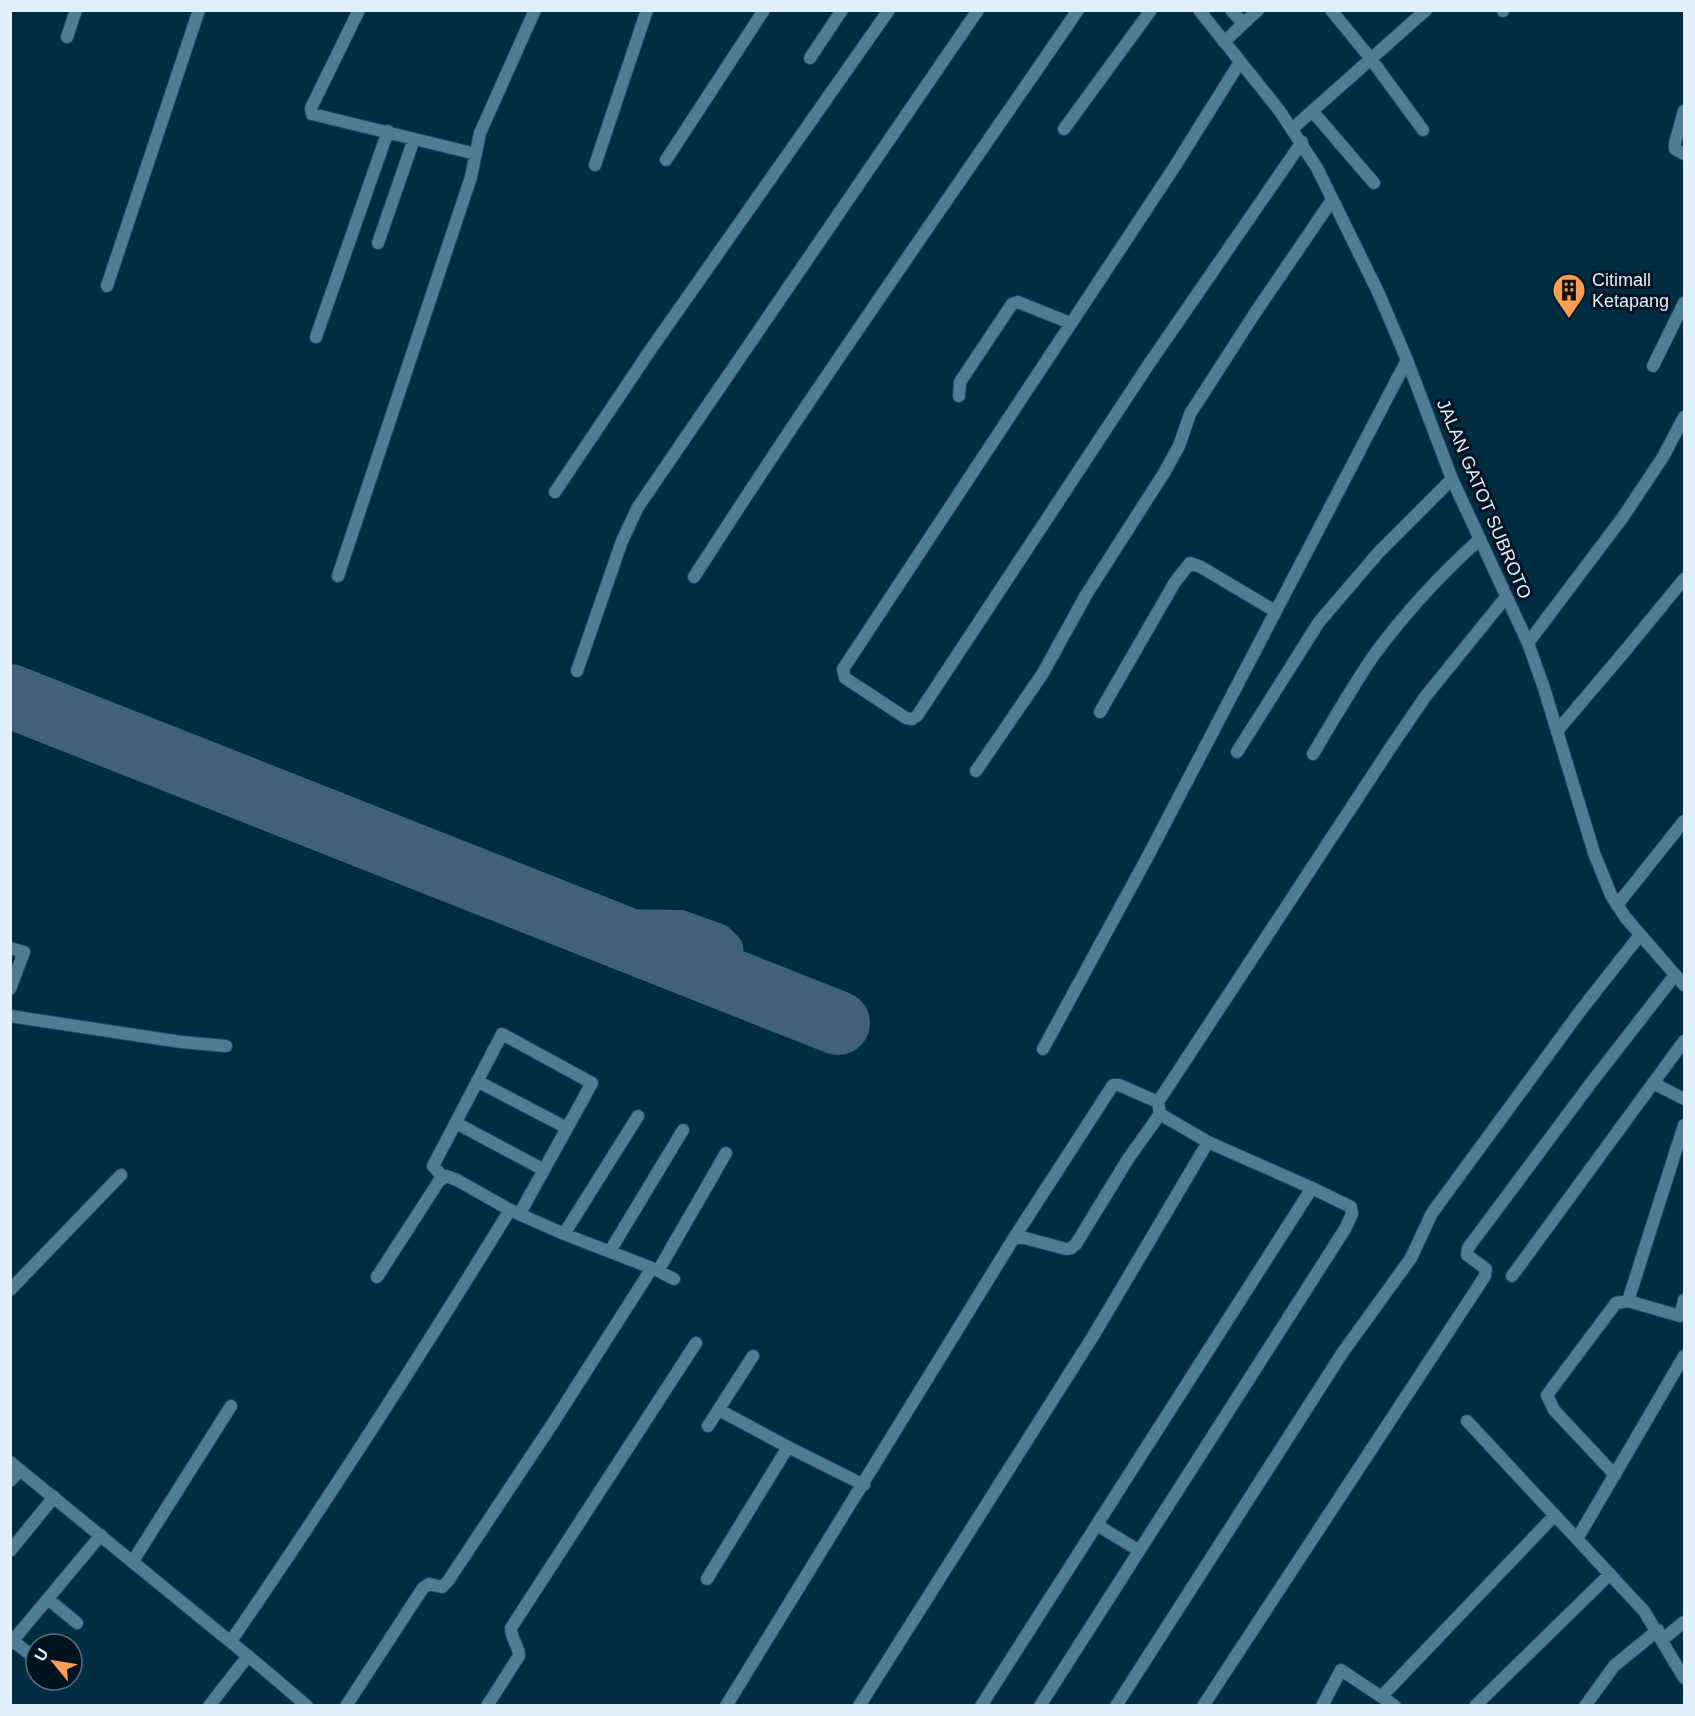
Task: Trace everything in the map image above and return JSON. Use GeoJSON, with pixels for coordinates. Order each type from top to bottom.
{"type":"FeatureCollection","features":[{"type":"Feature","properties":{"kind":"street"},"geometry":{"type":"LineString","coordinates":[[67,37],[76,10]]}},
{"type":"Feature","properties":{"kind":"street"},"geometry":{"type":"LineString","coordinates":[[107,286],[199,10]]}},
{"type":"Feature","properties":{"kind":"street"},"geometry":{"type":"LineString","coordinates":[[359,10],[311,111],[312,114],[476,154]]}},
{"type":"Feature","properties":{"kind":"street"},"geometry":{"type":"LineString","coordinates":[[338,576],[471,177],[480,133],[535,10]]}},
{"type":"Feature","properties":{"kind":"street"},"geometry":{"type":"LineString","coordinates":[[595,165],[647,10]]}},
{"type":"Feature","properties":{"kind":"street"},"geometry":{"type":"LineString","coordinates":[[666,160],[764,10]]}},
{"type":"Feature","properties":{"kind":"street"},"geometry":{"type":"LineString","coordinates":[[810,58],[842,10]]}},
{"type":"Feature","properties":{"kind":"street"},"geometry":{"type":"LineString","coordinates":[[555,492],[651,349],[890,10]]}},
{"type":"Feature","properties":{"kind":"street"},"geometry":{"type":"LineString","coordinates":[[577,671],[622,541],[638,507],[978,10]]}},
{"type":"Feature","properties":{"kind":"street"},"geometry":{"type":"LineString","coordinates":[[694,577],[865,320],[1078,10]]}},
{"type":"Feature","properties":{"kind":"street"},"geometry":{"type":"LineString","coordinates":[[1064,129],[1151,10]]}},
{"type":"Feature","properties":{"kind":"street","name":"JALAN GATOT SUBROTO"},"geometry":{"type":"LineString","coordinates":[[1198,10],[1302,142],[1317,168],[1379,294],[1407,360],[1452,479],[1528,643],[1606,885],[1617,905],[1640,935],[1684,985]]}},
{"type":"Feature","properties":{"kind":"street"},"geometry":{"type":"LineString","coordinates":[[1231,10],[1243,23]]}},
{"type":"Feature","properties":{"kind":"street"},"geometry":{"type":"LineString","coordinates":[[1224,42],[1258,10]]}},
{"type":"Feature","properties":{"kind":"street"},"geometry":{"type":"LineString","coordinates":[[1331,10],[1371,59],[1422,130]]}},
{"type":"Feature","properties":{"kind":"street"},"geometry":{"type":"LineString","coordinates":[[1292,129],[1426,10]]}},
{"type":"Feature","properties":{"kind":"street"},"geometry":{"type":"LineString","coordinates":[[1240,62],[1175,166],[843,669],[845,678],[906,718],[915,718],[1149,364],[1302,142]]}},
{"type":"Feature","properties":{"kind":"street"},"geometry":{"type":"LineString","coordinates":[[1684,111],[1675,149],[1684,154]]}},
{"type":"Feature","properties":{"kind":"street"},"geometry":{"type":"LineString","coordinates":[[1313,112],[1374,183]]}},
{"type":"Feature","properties":{"kind":"street"},"geometry":{"type":"LineString","coordinates":[[316,337],[388,131]]}},
{"type":"Feature","properties":{"kind":"street"},"geometry":{"type":"LineString","coordinates":[[378,243],[414,139]]}},
{"type":"Feature","properties":{"kind":"street"},"geometry":{"type":"LineString","coordinates":[[976,771],[1043,673],[1086,595],[1164,474],[1179,446],[1190,414],[1332,200]]}},
{"type":"Feature","properties":{"kind":"street"},"geometry":{"type":"LineString","coordinates":[[958,396],[960,382],[1010,306],[1015,302],[1071,323]]}},
{"type":"Feature","properties":{"kind":"street"},"geometry":{"type":"LineString","coordinates":[[1653,366],[1684,303]]}},
{"type":"Feature","properties":{"kind":"street"},"geometry":{"type":"LineString","coordinates":[[1043,1049],[1148,856],[1407,360]]}},
{"type":"Feature","properties":{"kind":"street"},"geometry":{"type":"LineString","coordinates":[[1528,643],[1623,517],[1663,457],[1684,417]]}},
{"type":"Feature","properties":{"kind":"street"},"geometry":{"type":"LineString","coordinates":[[1238,752],[1319,622],[1379,552],[1452,479]]}},
{"type":"Feature","properties":{"kind":"street"},"geometry":{"type":"LineString","coordinates":[[1313,754],[1359,679],[1393,632],[1429,590],[1480,539]]}},
{"type":"Feature","properties":{"kind":"street"},"geometry":{"type":"LineString","coordinates":[[1100,712],[1175,582],[1190,563],[1194,563],[1275,611]]}},
{"type":"Feature","properties":{"kind":"street"},"geometry":{"type":"LineString","coordinates":[[1557,731],[1684,579]]}},
{"type":"Feature","properties":{"kind":"street"},"geometry":{"type":"LineString","coordinates":[[1012,1241],[1016,1238],[1025,1238],[1066,1249],[1076,1244],[1159,1108],[1425,697],[1506,597]]}},
{"type":"Feature","properties":{"kind":"street"},"geometry":{"type":"LineString","coordinates":[[1617,905],[1684,821]]}},
{"type":"Feature","properties":{"kind":"street"},"geometry":{"type":"LineString","coordinates":[[1116,1706],[1343,1352],[1411,1258],[1432,1214],[1581,1010],[1640,935]]}},
{"type":"Feature","properties":{"kind":"street"},"geometry":{"type":"LineString","coordinates":[[10,948],[24,952],[10,989]]}},
{"type":"Feature","properties":{"kind":"street"},"geometry":{"type":"LineString","coordinates":[[1203,1706],[1485,1276],[1486,1269],[1467,1255],[1468,1248],[1584,1092],[1675,975]]}},
{"type":"Feature","properties":{"kind":"street"},"geometry":{"type":"LineString","coordinates":[[10,1016],[181,1042],[226,1046]]}},
{"type":"Feature","properties":{"kind":"street"},"geometry":{"type":"LineString","coordinates":[[231,1641],[310,1524],[459,1292],[515,1212],[544,1170],[592,1083],[502,1034],[433,1166],[443,1177],[456,1180],[515,1212],[674,1279]]}},
{"type":"Feature","properties":{"kind":"street"},"geometry":{"type":"LineString","coordinates":[[1512,1276],[1684,1041]]}},
{"type":"Feature","properties":{"kind":"street"},"geometry":{"type":"LineString","coordinates":[[477,1081],[567,1128]]}},
{"type":"Feature","properties":{"kind":"street"},"geometry":{"type":"LineString","coordinates":[[1653,1083],[1684,1099]]}},
{"type":"Feature","properties":{"kind":"street"},"geometry":{"type":"LineString","coordinates":[[726,1706],[1012,1241],[1113,1085],[1119,1085],[1159,1108],[1208,1142],[1312,1188],[1351,1207],[1353,1211],[1350,1220],[1040,1706]]}},
{"type":"Feature","properties":{"kind":"street"},"geometry":{"type":"LineString","coordinates":[[564,1234],[638,1116]]}},
{"type":"Feature","properties":{"kind":"street"},"geometry":{"type":"LineString","coordinates":[[456,1123],[544,1170]]}},
{"type":"Feature","properties":{"kind":"street"},"geometry":{"type":"LineString","coordinates":[[1628,1301],[1684,1125]]}},
{"type":"Feature","properties":{"kind":"street"},"geometry":{"type":"LineString","coordinates":[[610,1251],[683,1130]]}},
{"type":"Feature","properties":{"kind":"street"},"geometry":{"type":"LineString","coordinates":[[859,1706],[1095,1333],[1208,1142]]}},
{"type":"Feature","properties":{"kind":"street"},"geometry":{"type":"LineString","coordinates":[[346,1706],[423,1588],[429,1584],[442,1587],[448,1581],[656,1270],[726,1153]]}},
{"type":"Feature","properties":{"kind":"street"},"geometry":{"type":"LineString","coordinates":[[10,1290],[121,1175]]}},
{"type":"Feature","properties":{"kind":"street"},"geometry":{"type":"LineString","coordinates":[[377,1277],[443,1177]]}},
{"type":"Feature","properties":{"kind":"street"},"geometry":{"type":"LineString","coordinates":[[981,1706],[1312,1188]]}},
{"type":"Feature","properties":{"kind":"street"},"geometry":{"type":"LineString","coordinates":[[1615,1475],[1554,1410],[1547,1395],[1612,1305],[1628,1301],[1682,1316],[1684,1300]]}},
{"type":"Feature","properties":{"kind":"street"},"geometry":{"type":"LineString","coordinates":[[487,1706],[519,1656],[519,1650],[511,1636],[511,1628],[696,1343]]}},
{"type":"Feature","properties":{"kind":"street"},"geometry":{"type":"LineString","coordinates":[[708,1426],[753,1356]]}},
{"type":"Feature","properties":{"kind":"street"},"geometry":{"type":"LineString","coordinates":[[1577,1539],[1684,1356]]}},
{"type":"Feature","properties":{"kind":"street"},"geometry":{"type":"LineString","coordinates":[[134,1562],[231,1406]]}},
{"type":"Feature","properties":{"kind":"street"},"geometry":{"type":"LineString","coordinates":[[719,1410],[864,1485]]}},
{"type":"Feature","properties":{"kind":"street"},"geometry":{"type":"LineString","coordinates":[[1467,1420],[1644,1611],[1684,1678]]}},
{"type":"Feature","properties":{"kind":"street"},"geometry":{"type":"LineString","coordinates":[[707,1579],[788,1447]]}},
{"type":"Feature","properties":{"kind":"street"},"geometry":{"type":"LineString","coordinates":[[10,1481],[15,1466],[231,1641],[307,1706]]}},
{"type":"Feature","properties":{"kind":"street"},"geometry":{"type":"LineString","coordinates":[[10,1551],[54,1497]]}},
{"type":"Feature","properties":{"kind":"street"},"geometry":{"type":"LineString","coordinates":[[1383,1696],[1555,1515]]}},
{"type":"Feature","properties":{"kind":"street"},"geometry":{"type":"LineString","coordinates":[[1097,1525],[1138,1550]]}},
{"type":"Feature","properties":{"kind":"street"},"geometry":{"type":"LineString","coordinates":[[12,1642],[101,1536]]}},
{"type":"Feature","properties":{"kind":"street"},"geometry":{"type":"LineString","coordinates":[[1475,1706],[1610,1574]]}},
{"type":"Feature","properties":{"kind":"street"},"geometry":{"type":"LineString","coordinates":[[48,1599],[77,1623]]}},
{"type":"Feature","properties":{"kind":"street"},"geometry":{"type":"LineString","coordinates":[[1585,1706],[1614,1666],[1684,1622]]}},
{"type":"Feature","properties":{"kind":"street"},"geometry":{"type":"LineString","coordinates":[[209,1706],[248,1656]]}},
{"type":"Feature","properties":{"kind":"street"},"geometry":{"type":"LineString","coordinates":[[1322,1706],[1341,1670],[1395,1706]]}},
{"type":"Feature","properties":{"kind":"taxiway"},"geometry":{"type":"LineString","coordinates":[[568,916],[616,922],[681,923],[720,937],[730,947],[731,955],[724,978]]}},
{"type":"Feature","properties":{"kind":"runway"},"geometry":{"type":"LineString","coordinates":[[10,696],[838,1023]]}},
{"type":"Feature","properties":{"kind":"place","name":"Citimall Ketapang"},"geometry":{"type":"Point","coordinates":[1569,319]}}]}
